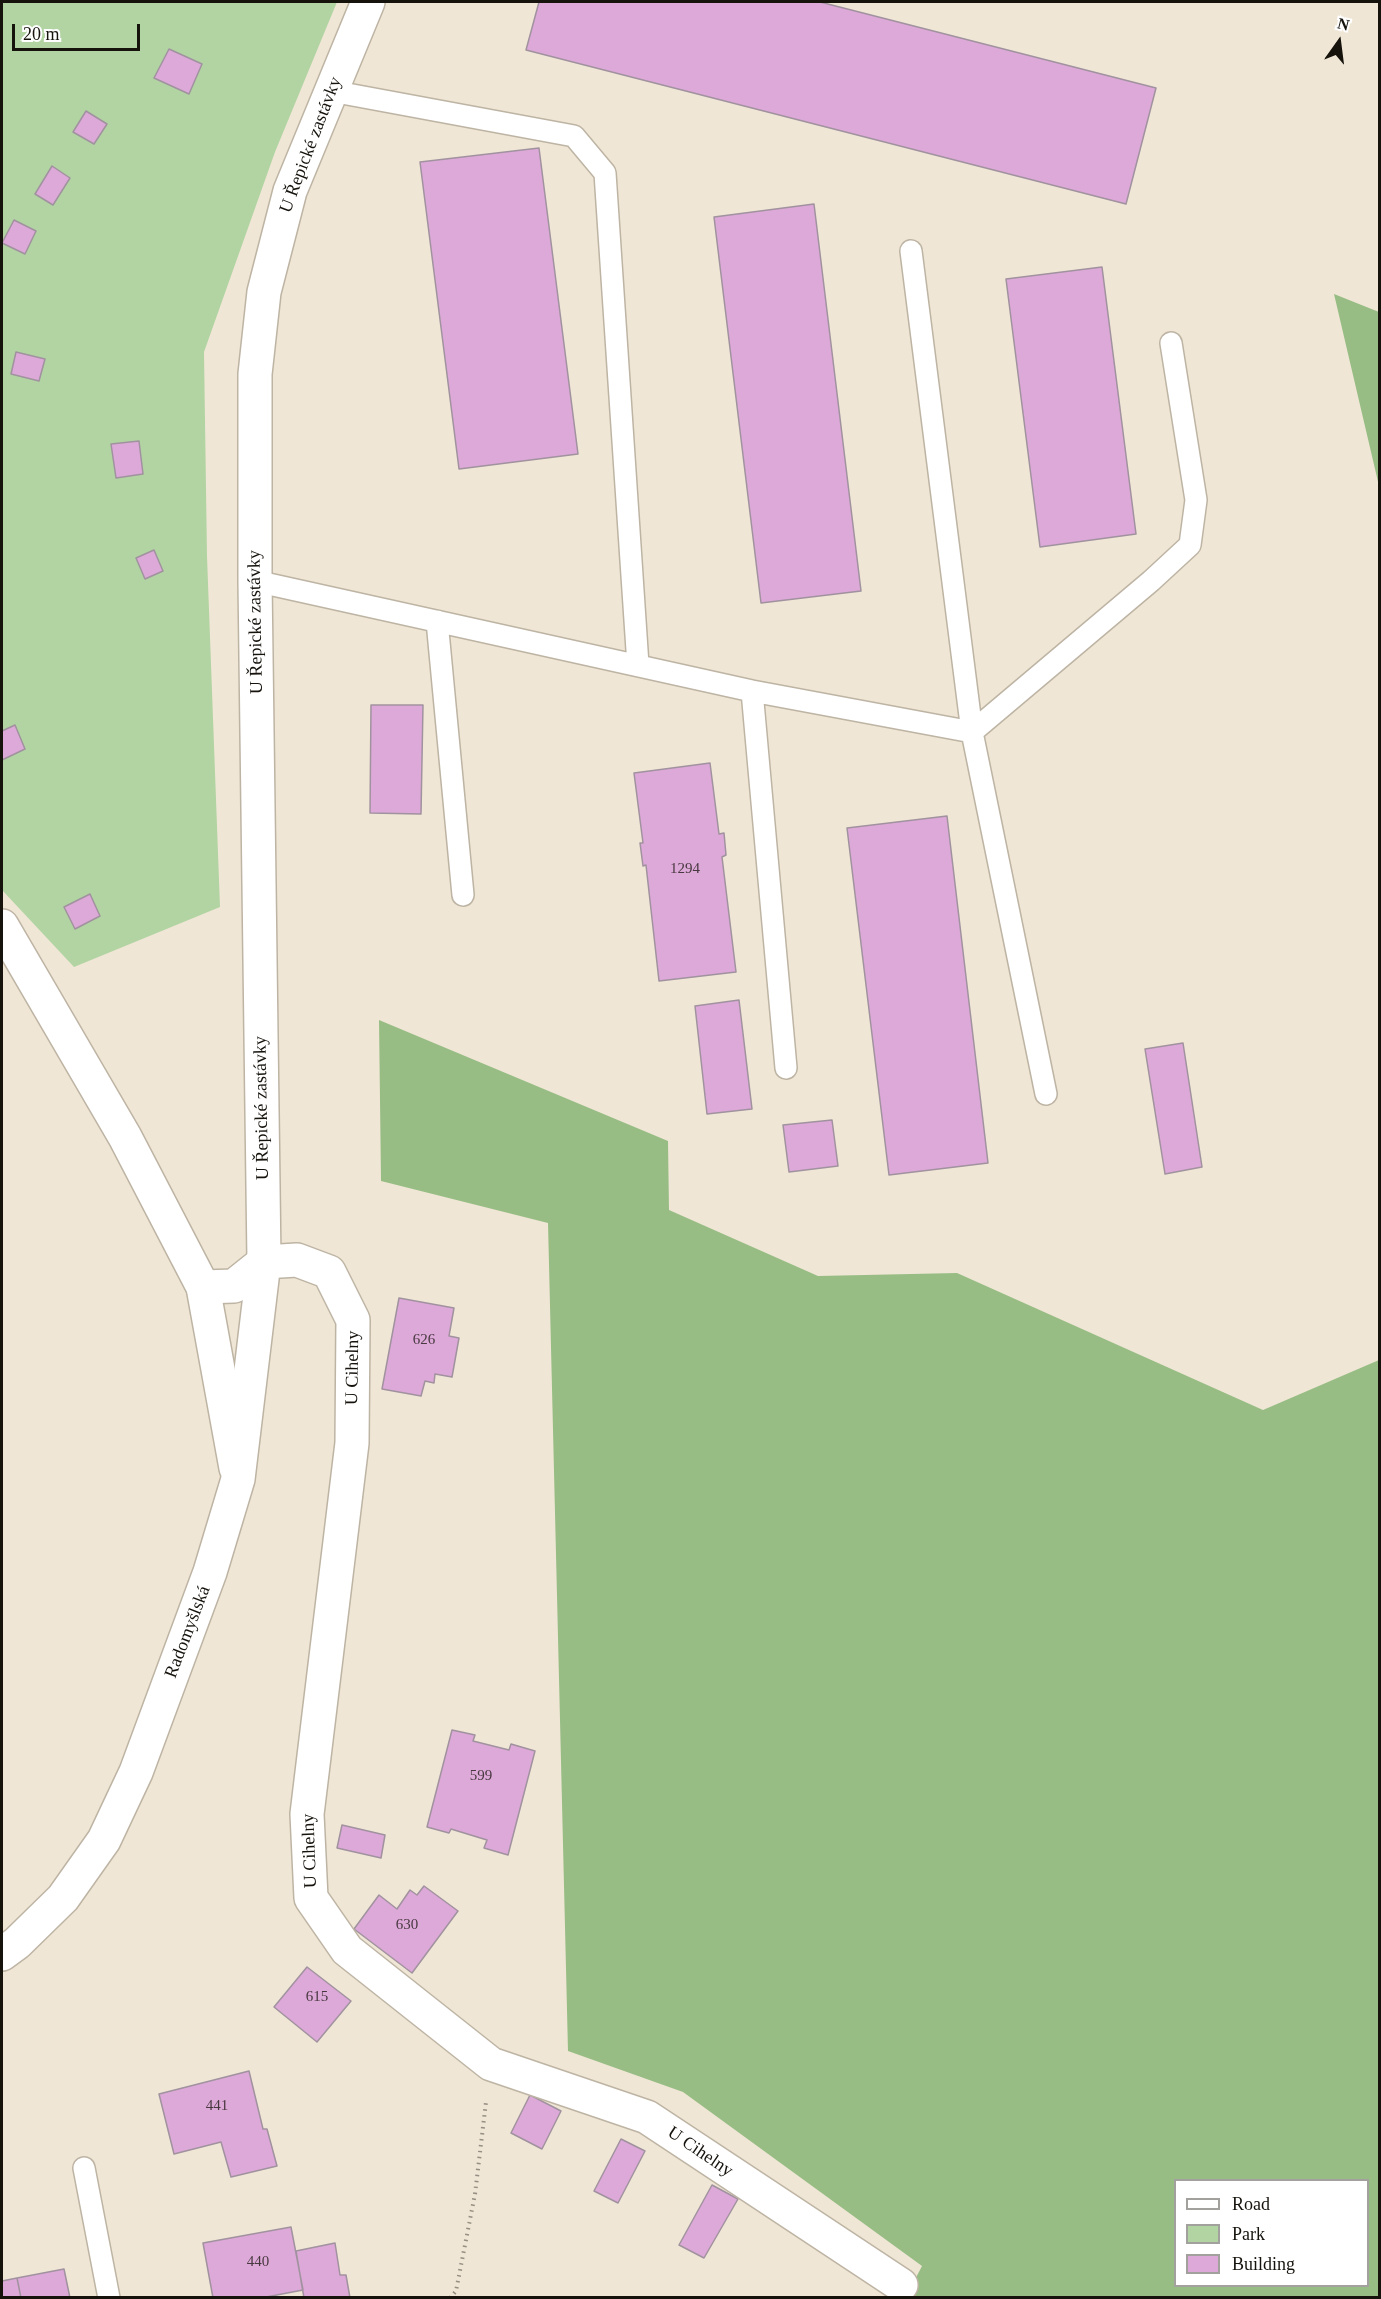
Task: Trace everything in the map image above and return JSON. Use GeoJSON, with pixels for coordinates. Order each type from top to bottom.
{"type":"FeatureCollection","features":[{"type":"Feature","properties":{"kind":"street","name":"U Řepické zastávky"},"geometry":{"type":"LineString","coordinates":[[264,1262],[255,581],[255,374],[264,292],[290,191],[368,2]]}},
{"type":"Feature","properties":{"kind":"street"},"geometry":{"type":"LineString","coordinates":[[2,926],[124,1137],[203,1287],[238,1479]]}},
{"type":"Feature","properties":{"kind":"street","name":"U Cihelny"},"geometry":{"type":"LineString","coordinates":[[264,1262],[297,1260],[329,1272],[353,1320],[352,1443],[307,1814],[311,1898],[347,1950],[491,2064],[647,2116],[900,2285]]}},
{"type":"Feature","properties":{"kind":"street"},"geometry":{"type":"LineString","coordinates":[[203,1287],[234,1286],[264,1262]]}},
{"type":"Feature","properties":{"kind":"street","name":"Radomyšlská"},"geometry":{"type":"LineString","coordinates":[[2,1954],[17,1943],[63,1898],[105,1840],[136,1772],[210,1572],[238,1479],[264,1262]]}},
{"type":"Feature","properties":{"kind":"lane"},"geometry":{"type":"LineString","coordinates":[[331,91],[574,136],[605,173],[638,665]]}},
{"type":"Feature","properties":{"kind":"lane"},"geometry":{"type":"LineString","coordinates":[[911,251],[972,732],[1046,1094]]}},
{"type":"Feature","properties":{"kind":"lane"},"geometry":{"type":"LineString","coordinates":[[972,732],[1151,581],[1190,545],[1196,500],[1172,343]]}},
{"type":"Feature","properties":{"kind":"lane"},"geometry":{"type":"LineString","coordinates":[[255,581],[753,691],[972,732]]}},
{"type":"Feature","properties":{"kind":"lane"},"geometry":{"type":"LineString","coordinates":[[437,621],[463,895]]}},
{"type":"Feature","properties":{"kind":"lane"},"geometry":{"type":"LineString","coordinates":[[753,691],[786,1068]]}},
{"type":"Feature","properties":{"kind":"lane"},"geometry":{"type":"LineString","coordinates":[[84,2168],[109,2298]]}},
{"type":"Feature","properties":{"kind":"path"},"geometry":{"type":"LineString","coordinates":[[450,2298],[456,2291],[475,2194],[491,2064]]}},
{"type":"Feature","properties":{"kind":"green space"},"geometry":{"type":"Polygon","coordinates":[[[2,2],[337,2],[275,152],[204,352],[207,556],[220,907],[74,967],[2,890],[2,2]]]}},
{"type":"Feature","properties":{"kind":"green space"},"geometry":{"type":"Polygon","coordinates":[[[1334,294],[1379,312],[1379,486],[1334,294]]]}},
{"type":"Feature","properties":{"kind":"green space"},"geometry":{"type":"Polygon","coordinates":[[[379,1020],[668,1141],[669,1210],[818,1276],[957,1273],[1263,1410],[1379,1360],[1379,2297],[906,2297],[922,2266],[683,2092],[568,2051],[548,1223],[381,1181],[379,1020]]]}},
{"type":"Feature","properties":{"kind":"building"},"geometry":{"type":"Polygon","coordinates":[[[539,2],[820,2],[1156,88],[1126,204],[526,50],[539,2]]]}},
{"type":"Feature","properties":{"kind":"building"},"geometry":{"type":"Polygon","coordinates":[[[169,49],[202,64],[189,94],[154,78],[169,49]]]}},
{"type":"Feature","properties":{"kind":"building"},"geometry":{"type":"Polygon","coordinates":[[[86,111],[107,124],[94,144],[73,132],[86,111]]]}},
{"type":"Feature","properties":{"kind":"building"},"geometry":{"type":"Polygon","coordinates":[[[539,148],[578,454],[459,469],[420,162],[539,148]]]}},
{"type":"Feature","properties":{"kind":"building"},"geometry":{"type":"Polygon","coordinates":[[[52,166],[70,178],[53,205],[35,194],[52,166]]]}},
{"type":"Feature","properties":{"kind":"building"},"geometry":{"type":"Polygon","coordinates":[[[814,204],[861,591],[761,603],[714,217],[814,204]]]}},
{"type":"Feature","properties":{"kind":"building"},"geometry":{"type":"Polygon","coordinates":[[[14,220],[36,231],[25,254],[2,243],[14,220]]]}},
{"type":"Feature","properties":{"kind":"building"},"geometry":{"type":"Polygon","coordinates":[[[1102,267],[1136,534],[1040,547],[1006,279],[1102,267]]]}},
{"type":"Feature","properties":{"kind":"building"},"geometry":{"type":"Polygon","coordinates":[[[16,352],[45,359],[39,381],[11,374],[16,352]]]}},
{"type":"Feature","properties":{"kind":"building"},"geometry":{"type":"Polygon","coordinates":[[[139,441],[143,474],[116,478],[111,444],[139,441]]]}},
{"type":"Feature","properties":{"kind":"building"},"geometry":{"type":"Polygon","coordinates":[[[154,550],[163,571],[145,579],[136,558],[154,550]]]}},
{"type":"Feature","properties":{"kind":"building"},"geometry":{"type":"Polygon","coordinates":[[[371,705],[423,705],[421,814],[370,813],[371,705]]]}},
{"type":"Feature","properties":{"kind":"building"},"geometry":{"type":"Polygon","coordinates":[[[15,725],[25,749],[2,760],[2,731],[15,725]]]}},
{"type":"Feature","properties":{"kind":"building"},"geometry":{"type":"Polygon","coordinates":[[[710,763],[719,834],[724,833],[726,855],[722,857],[736,972],[659,981],[646,865],[643,866],[640,843],[643,843],[634,773],[710,763]]]}},
{"type":"Feature","properties":{"kind":"building"},"geometry":{"type":"Polygon","coordinates":[[[947,816],[988,1163],[889,1175],[847,828],[947,816]]]}},
{"type":"Feature","properties":{"kind":"building"},"geometry":{"type":"Polygon","coordinates":[[[90,894],[100,916],[75,929],[64,907],[90,894]]]}},
{"type":"Feature","properties":{"kind":"building"},"geometry":{"type":"Polygon","coordinates":[[[739,1000],[752,1109],[707,1114],[695,1006],[739,1000]]]}},
{"type":"Feature","properties":{"kind":"building"},"geometry":{"type":"Polygon","coordinates":[[[1183,1043],[1202,1167],[1165,1174],[1145,1049],[1183,1043]]]}},
{"type":"Feature","properties":{"kind":"building"},"geometry":{"type":"Polygon","coordinates":[[[832,1120],[838,1166],[789,1172],[783,1125],[832,1120]]]}},
{"type":"Feature","properties":{"kind":"building"},"geometry":{"type":"Polygon","coordinates":[[[399,1298],[454,1308],[449,1336],[459,1338],[452,1377],[435,1374],[434,1383],[425,1381],[421,1396],[382,1389],[399,1298]]]}},
{"type":"Feature","properties":{"kind":"building"},"geometry":{"type":"Polygon","coordinates":[[[452,1730],[475,1735],[473,1741],[509,1750],[511,1744],[535,1751],[508,1855],[484,1848],[487,1840],[451,1829],[449,1833],[427,1827],[452,1730]]]}},
{"type":"Feature","properties":{"kind":"building"},"geometry":{"type":"Polygon","coordinates":[[[342,1825],[385,1835],[381,1858],[337,1848],[342,1825]]]}},
{"type":"Feature","properties":{"kind":"building"},"geometry":{"type":"Polygon","coordinates":[[[424,1886],[458,1911],[412,1973],[354,1929],[379,1895],[397,1909],[410,1890],[417,1895],[424,1886]]]}},
{"type":"Feature","properties":{"kind":"building"},"geometry":{"type":"Polygon","coordinates":[[[307,1967],[351,2001],[317,2042],[274,2007],[307,1967]]]}},
{"type":"Feature","properties":{"kind":"building"},"geometry":{"type":"Polygon","coordinates":[[[249,2071],[263,2129],[267,2129],[277,2166],[231,2177],[221,2142],[174,2154],[159,2094],[249,2071]]]}},
{"type":"Feature","properties":{"kind":"building"},"geometry":{"type":"Polygon","coordinates":[[[530,2095],[561,2111],[542,2149],[511,2133],[530,2095]]]}},
{"type":"Feature","properties":{"kind":"building"},"geometry":{"type":"Polygon","coordinates":[[[621,2139],[645,2151],[618,2203],[594,2191],[621,2139]]]}},
{"type":"Feature","properties":{"kind":"building"},"geometry":{"type":"Polygon","coordinates":[[[712,2185],[738,2199],[704,2258],[679,2245],[712,2185]]]}},
{"type":"Feature","properties":{"kind":"building"},"geometry":{"type":"Polygon","coordinates":[[[291,2227],[303,2290],[261,2298],[213,2298],[203,2243],[291,2227]]]}},
{"type":"Feature","properties":{"kind":"building"},"geometry":{"type":"Polygon","coordinates":[[[335,2243],[340,2275],[346,2275],[350,2298],[304,2298],[296,2251],[335,2243]]]}},
{"type":"Feature","properties":{"kind":"building"},"geometry":{"type":"Polygon","coordinates":[[[64,2269],[70,2298],[21,2298],[17,2278],[64,2269]]]}},
{"type":"Feature","properties":{"kind":"building"},"geometry":{"type":"Polygon","coordinates":[[[17,2278],[21,2298],[2,2298],[2,2281],[17,2278]]]}}]}
